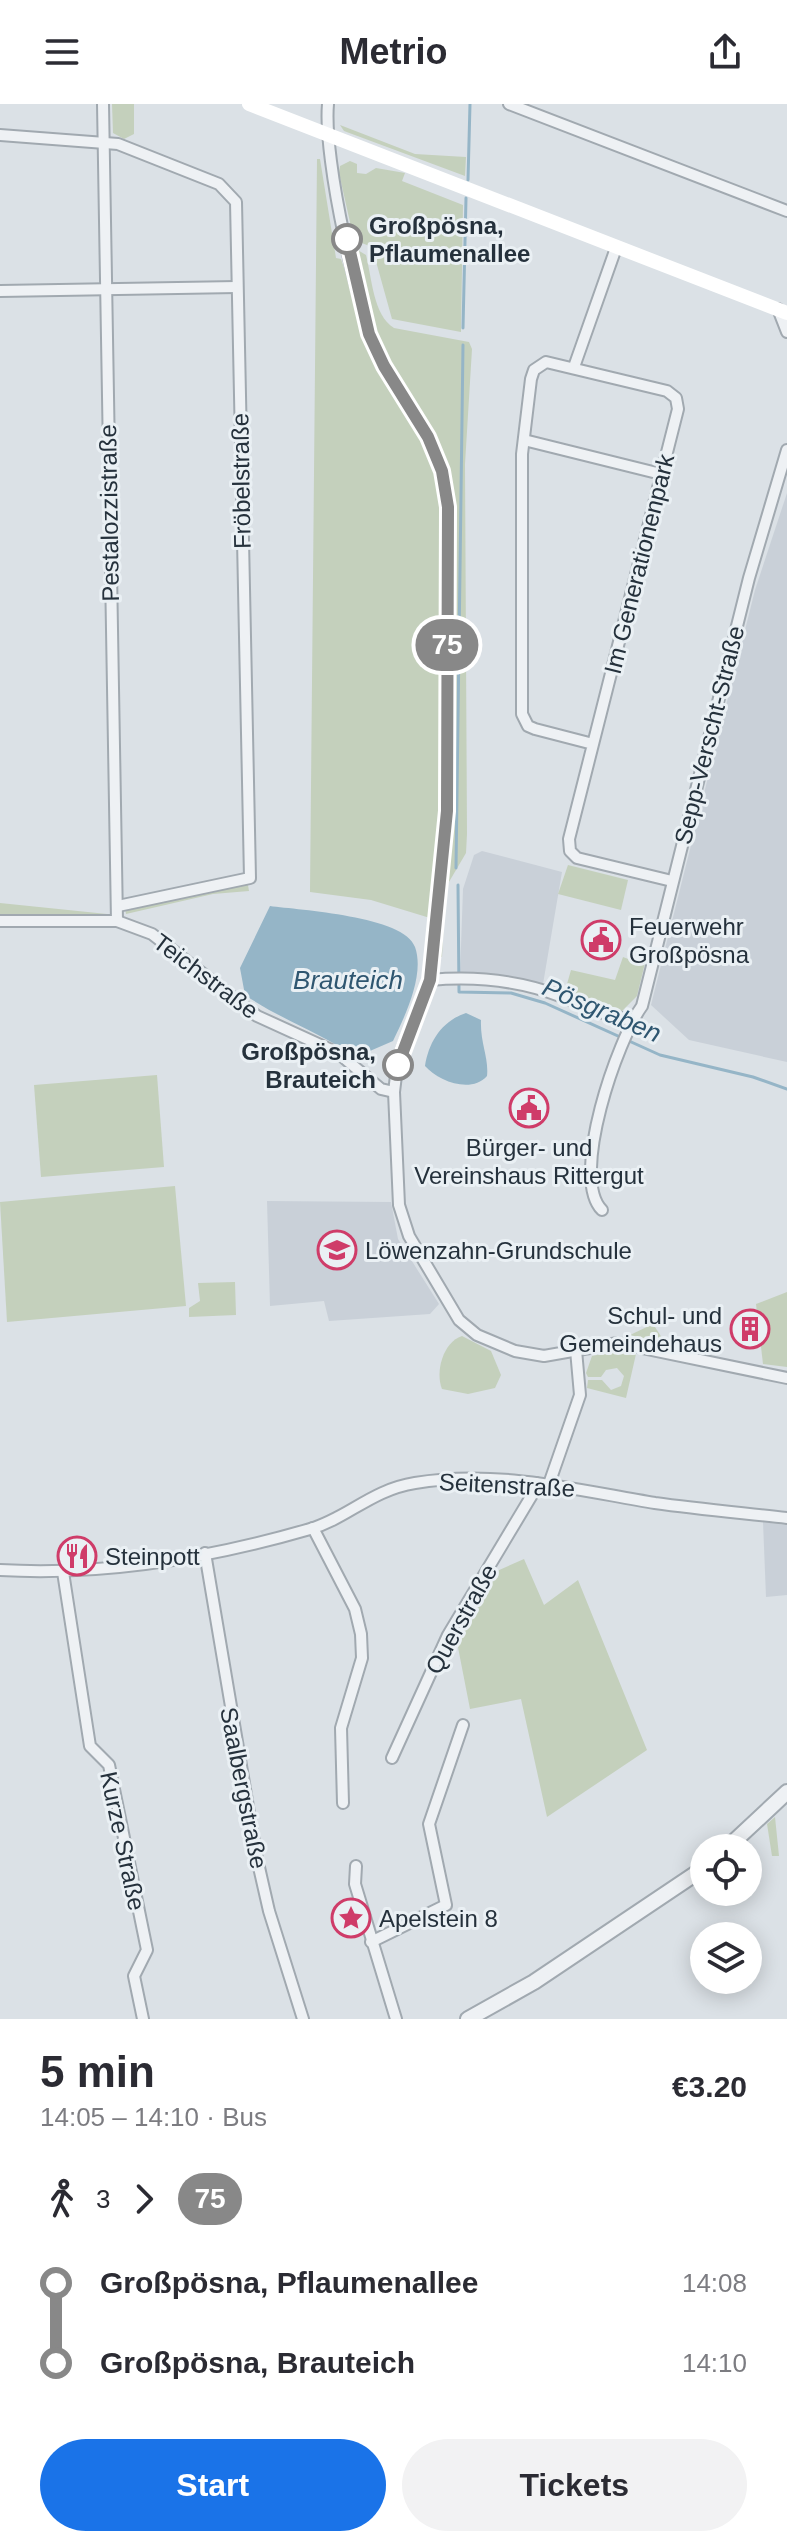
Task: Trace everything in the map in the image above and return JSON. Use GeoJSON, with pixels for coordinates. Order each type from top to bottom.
{"type":"FeatureCollection","features":[{"type":"Feature","properties":{"kind":"main road"},"geometry":{"type":"LineString","coordinates":[[249,104],[782,311]]}},
{"type":"Feature","properties":{"kind":"street","name":"Pestalozzistraße"},"geometry":{"type":"LineString","coordinates":[[103,104],[117,921]]}},
{"type":"Feature","properties":{"kind":"street"},"geometry":{"type":"LineString","coordinates":[[328,104],[332,166],[369,334],[384,366],[428,437],[442,471],[448,507],[447,811],[430,980],[398,1059],[394,1092],[399,1205],[409,1236],[449,1307],[477,1335],[515,1351],[534,1356],[618,1343],[766,1377],[787,1378]]}},
{"type":"Feature","properties":{"kind":"street"},"geometry":{"type":"LineString","coordinates":[[509,104],[787,211]]}},
{"type":"Feature","properties":{"kind":"street","name":"Fröbelstraße"},"geometry":{"type":"LineString","coordinates":[[0,135],[104,141],[219,184],[230,192],[237,211],[250,878],[118,906]]}},
{"type":"Feature","properties":{"kind":"street"},"geometry":{"type":"LineString","coordinates":[[593,744],[535,729],[528,726],[522,714],[524,440],[534,370],[546,362],[574,367],[589,317],[616,248]]}},
{"type":"Feature","properties":{"kind":"street"},"geometry":{"type":"LineString","coordinates":[[0,291],[237,287]]}},
{"type":"Feature","properties":{"kind":"street"},"geometry":{"type":"LineString","coordinates":[[782,311],[787,332]]}},
{"type":"Feature","properties":{"kind":"street","name":"Im Generationenpark"},"geometry":{"type":"LineString","coordinates":[[574,367],[667,391],[676,398],[678,409],[569,839],[570,851],[577,858],[672,881]]}},
{"type":"Feature","properties":{"kind":"street"},"geometry":{"type":"LineString","coordinates":[[524,440],[661,474]]}},
{"type":"Feature","properties":{"kind":"street","name":"Sepp-Verscht-Straße"},"geometry":{"type":"LineString","coordinates":[[602,1210],[598,1206],[589,1168],[622,1038],[642,1006],[749,578],[787,450]]}},
{"type":"Feature","properties":{"kind":"street","name":"Teichstraße"},"geometry":{"type":"LineString","coordinates":[[0,921],[117,921],[152,934],[257,1016],[338,1053],[381,1089],[394,1092]]}},
{"type":"Feature","properties":{"kind":"street"},"geometry":{"type":"LineString","coordinates":[[430,980],[509,981],[560,996],[604,1016],[632,1020]]}},
{"type":"Feature","properties":{"kind":"street"},"geometry":{"type":"LineString","coordinates":[[549,1484],[580,1395],[576,1350]]}},
{"type":"Feature","properties":{"kind":"street","name":"Seitenstraße"},"geometry":{"type":"LineString","coordinates":[[0,1570],[105,1571],[205,1553],[313,1528],[374,1494],[402,1485],[452,1479],[549,1484],[657,1503],[787,1518]]}},
{"type":"Feature","properties":{"kind":"street","name":"Querstraße"},"geometry":{"type":"LineString","coordinates":[[392,1758],[448,1635],[532,1495],[536,1483]]}},
{"type":"Feature","properties":{"kind":"street"},"geometry":{"type":"LineString","coordinates":[[313,1528],[355,1609],[361,1634],[362,1658],[341,1728],[343,1803]]}},
{"type":"Feature","properties":{"kind":"street","name":"Saalbergstraße"},"geometry":{"type":"LineString","coordinates":[[205,1553],[256,1854],[269,1911],[303,2019]]}},
{"type":"Feature","properties":{"kind":"street","name":"Kurze Straße"},"geometry":{"type":"LineString","coordinates":[[63,1572],[90,1746],[109,1765],[147,1950],[134,1976],[143,2019]]}},
{"type":"Feature","properties":{"kind":"street"},"geometry":{"type":"LineString","coordinates":[[371,1942],[446,1905],[429,1824],[463,1725]]}},
{"type":"Feature","properties":{"kind":"street"},"geometry":{"type":"LineString","coordinates":[[742,1834],[787,1792]]}},
{"type":"Feature","properties":{"kind":"street"},"geometry":{"type":"LineString","coordinates":[[356,1866],[355,1884],[396,2019]]}},
{"type":"Feature","properties":{"kind":"street"},"geometry":{"type":"LineString","coordinates":[[468,2019],[534,1982],[690,1877]]}},
{"type":"Feature","properties":{"kind":"shaded area"},"geometry":{"type":"Polygon","coordinates":[[[787,493],[787,1062],[689,1040],[651,1005],[755,590],[787,493]]]}},
{"type":"Feature","properties":{"kind":"shaded area"},"geometry":{"type":"Polygon","coordinates":[[[482,851],[562,872],[543,984],[511,976],[460,975],[463,889],[474,855],[482,851]]]}},
{"type":"Feature","properties":{"kind":"shaded area","name":"Löwenzahn-Grundschule"},"geometry":{"type":"Polygon","coordinates":[[[267,1201],[391,1202],[398,1239],[439,1304],[430,1314],[329,1321],[324,1301],[270,1306],[267,1201]]]}},
{"type":"Feature","properties":{"kind":"shaded area"},"geometry":{"type":"Polygon","coordinates":[[[763,1522],[787,1525],[787,1595],[766,1597],[763,1522]]]}},
{"type":"Feature","properties":{"kind":"green space"},"geometry":{"type":"Polygon","coordinates":[[[112,104],[134,104],[134,134],[124,139],[113,133],[112,104]]]}},
{"type":"Feature","properties":{"kind":"green space"},"geometry":{"type":"Polygon","coordinates":[[[340,125],[415,154],[466,157],[465,176],[344,131],[340,125]]]}},
{"type":"Feature","properties":{"kind":"green space"},"geometry":{"type":"Polygon","coordinates":[[[317,159],[320,159],[336,258],[341,259],[367,348],[426,450],[439,485],[441,821],[430,918],[371,900],[310,892],[317,159]]]}},
{"type":"Feature","properties":{"kind":"green space"},"geometry":{"type":"Polygon","coordinates":[[[350,161],[357,164],[357,173],[366,174],[376,168],[405,173],[402,181],[463,205],[461,332],[392,319],[372,247],[354,240],[339,173],[340,166],[350,161]]]}},
{"type":"Feature","properties":{"kind":"green space"},"geometry":{"type":"Polygon","coordinates":[[[356,249],[366,255],[377,305],[387,322],[394,328],[469,342],[472,349],[465,464],[467,834],[466,853],[446,887],[442,957],[437,956],[451,828],[450,487],[441,452],[380,351],[371,324],[356,249]]]}},
{"type":"Feature","properties":{"kind":"green space"},"geometry":{"type":"Polygon","coordinates":[[[568,865],[628,880],[621,910],[558,894],[568,865]]]}},
{"type":"Feature","properties":{"kind":"green space"},"geometry":{"type":"Polygon","coordinates":[[[248,885],[249,891],[213,894],[126,914],[125,908],[248,885]]]}},
{"type":"Feature","properties":{"kind":"green space"},"geometry":{"type":"Polygon","coordinates":[[[0,903],[107,914],[107,916],[0,916],[0,903]]]}},
{"type":"Feature","properties":{"kind":"green space"},"geometry":{"type":"Polygon","coordinates":[[[641,954],[647,955],[637,996],[622,1011],[610,1012],[565,991],[571,970],[615,980],[623,957],[639,963],[641,954]]]}},
{"type":"Feature","properties":{"kind":"green space"},"geometry":{"type":"Polygon","coordinates":[[[157,1075],[164,1167],[41,1177],[34,1085],[157,1075]]]}},
{"type":"Feature","properties":{"kind":"green space"},"geometry":{"type":"Polygon","coordinates":[[[175,1186],[186,1306],[7,1322],[0,1202],[175,1186]]]}},
{"type":"Feature","properties":{"kind":"green space"},"geometry":{"type":"Polygon","coordinates":[[[235,1282],[236,1315],[189,1317],[189,1308],[200,1301],[198,1283],[235,1282]]]}},
{"type":"Feature","properties":{"kind":"green space"},"geometry":{"type":"Polygon","coordinates":[[[787,1292],[787,1367],[763,1364],[756,1304],[787,1292]]]}},
{"type":"Feature","properties":{"kind":"green space"},"geometry":{"type":"Polygon","coordinates":[[[653,1324],[666,1344],[630,1335],[653,1324]]]}},
{"type":"Feature","properties":{"kind":"green space"},"geometry":{"type":"Polygon","coordinates":[[[462,1336],[491,1351],[501,1375],[495,1388],[468,1394],[442,1389],[442,1358],[450,1344],[462,1336]]]}},
{"type":"Feature","properties":{"kind":"green space"},"geometry":{"type":"Polygon","coordinates":[[[616,1351],[636,1354],[626,1398],[587,1388],[588,1380],[602,1380],[611,1390],[621,1386],[624,1376],[617,1368],[606,1370],[601,1377],[588,1377],[586,1373],[592,1356],[616,1351]]]}},
{"type":"Feature","properties":{"kind":"green space"},"geometry":{"type":"Polygon","coordinates":[[[524,1559],[544,1605],[578,1580],[647,1750],[547,1817],[521,1699],[470,1709],[455,1632],[496,1563],[497,1571],[524,1559]]]}},
{"type":"Feature","properties":{"kind":"green space"},"geometry":{"type":"Polygon","coordinates":[[[775,1817],[779,1856],[772,1856],[767,1824],[775,1817]]]}},
{"type":"Feature","properties":{"kind":"water","name":"Brauteich"},"geometry":{"type":"Polygon","coordinates":[[[270,906],[350,916],[392,928],[407,937],[415,947],[416,982],[393,1041],[356,1057],[245,995],[240,968],[270,906]]]}},
{"type":"Feature","properties":{"kind":"water"},"geometry":{"type":"Polygon","coordinates":[[[466,1013],[481,1020],[487,1076],[464,1085],[446,1081],[425,1066],[438,1033],[450,1021],[466,1013]]]}},
{"type":"Feature","properties":{"kind":"waterway","name":"Pösgraben"},"geometry":{"type":"LineString","coordinates":[[468,180],[470,104]]}},
{"type":"Feature","properties":{"kind":"waterway","name":"Pösgraben"},"geometry":{"type":"LineString","coordinates":[[463,328],[466,198]]}},
{"type":"Feature","properties":{"kind":"waterway","name":"Pösgraben"},"geometry":{"type":"LineString","coordinates":[[456,868],[463,345]]}},
{"type":"Feature","properties":{"kind":"waterway","name":"Pösgraben"},"geometry":{"type":"LineString","coordinates":[[458,885],[459,992],[511,993],[545,1003],[660,1055],[753,1077],[787,1089]]}},
{"type":"Feature","properties":{"kind":"bus line","name":"75"},"geometry":{"type":"LineString","coordinates":[[347,239],[369,334],[384,366],[428,437],[442,471],[448,507],[447,811],[430,980],[398,1065]]}},
{"type":"Feature","properties":{"kind":"place","name":"Großpösna, Pflaumenallee"},"geometry":{"type":"Point","coordinates":[347,239]}},
{"type":"Feature","properties":{"kind":"place","name":"Feuerwehr Großpösna"},"geometry":{"type":"Point","coordinates":[601,940]}},
{"type":"Feature","properties":{"kind":"place","name":"Großpösna, Brauteich"},"geometry":{"type":"Point","coordinates":[398,1065]}},
{"type":"Feature","properties":{"kind":"place","name":"Bürger- und Vereinshaus Rittergut"},"geometry":{"type":"Point","coordinates":[529,1108]}},
{"type":"Feature","properties":{"kind":"place","name":"Löwenzahn-Grundschule"},"geometry":{"type":"Point","coordinates":[337,1250]}},
{"type":"Feature","properties":{"kind":"place","name":"Schul- und Gemeindehaus"},"geometry":{"type":"Point","coordinates":[750,1329]}},
{"type":"Feature","properties":{"kind":"place","name":"Steinpott"},"geometry":{"type":"Point","coordinates":[77,1556]}},
{"type":"Feature","properties":{"kind":"place","name":"Apelstein 8"},"geometry":{"type":"Point","coordinates":[351,1918]}}]}
